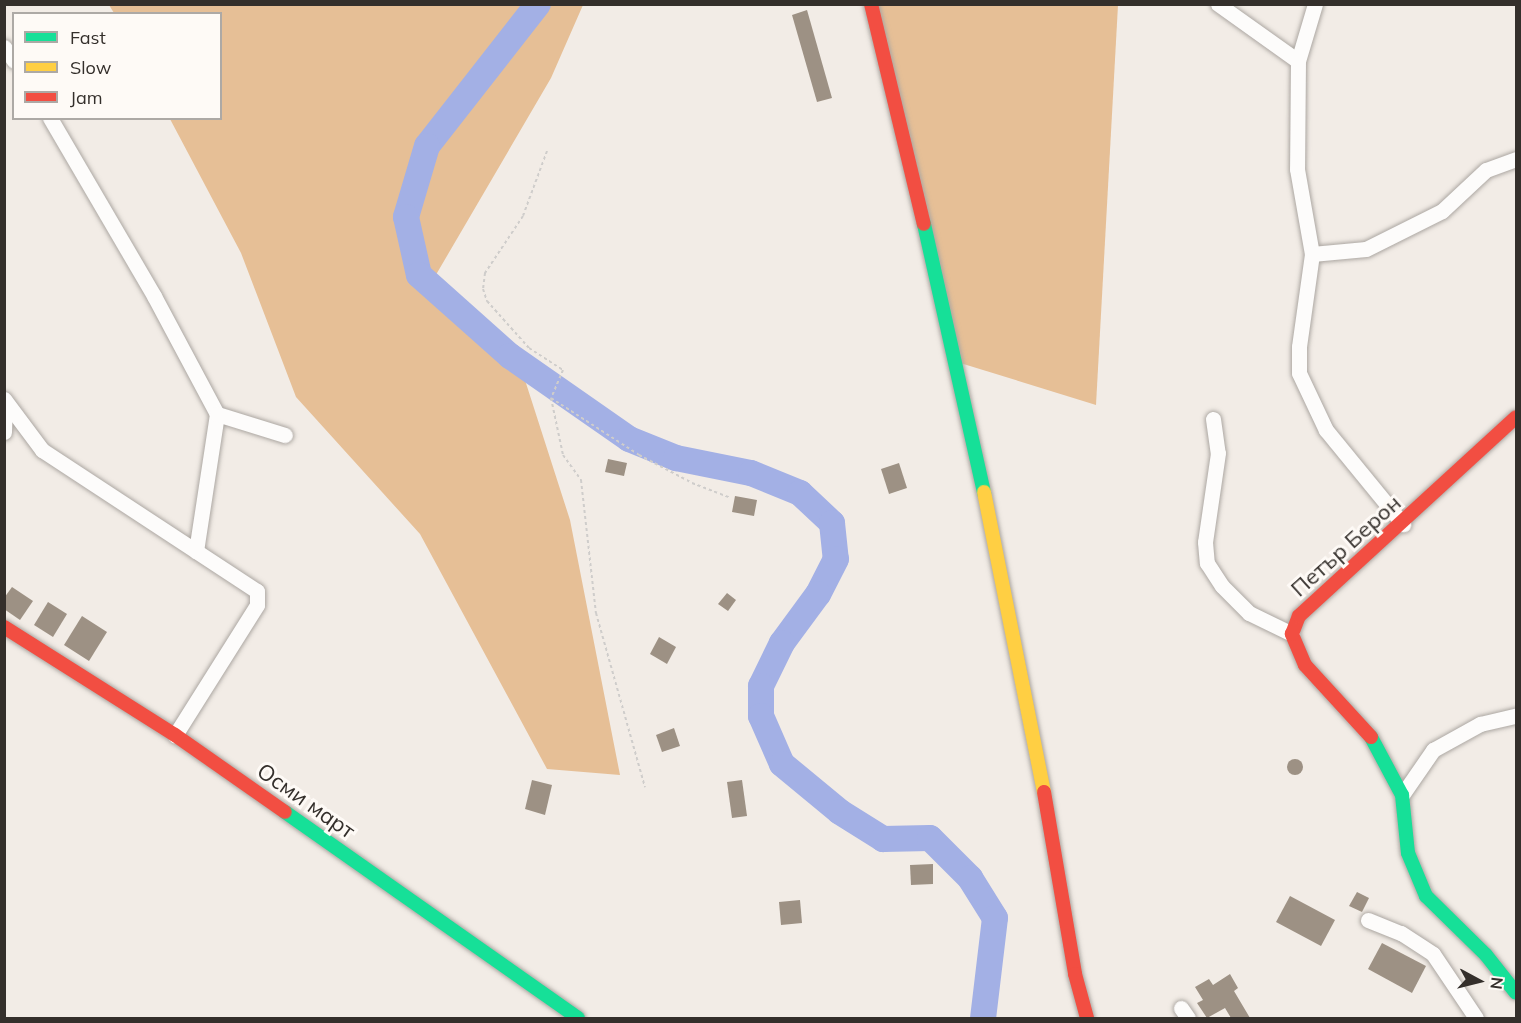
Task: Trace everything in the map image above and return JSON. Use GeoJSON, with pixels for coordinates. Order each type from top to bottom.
{"type":"FeatureCollection","features":[{"type":"Feature","properties":{"kind":"street"},"geometry":{"type":"LineString","coordinates":[[871,4],[952,342],[1024,679],[1075,974],[1087,1018]]}},
{"type":"Feature","properties":{"kind":"street"},"geometry":{"type":"LineString","coordinates":[[1218,4],[1298,61]]}},
{"type":"Feature","properties":{"kind":"street"},"geometry":{"type":"LineString","coordinates":[[1314,4],[1298,61],[1297,169],[1312,254],[1299,347],[1299,373],[1326,430],[1403,524]]}},
{"type":"Feature","properties":{"kind":"street"},"geometry":{"type":"LineString","coordinates":[[51,120],[154,296],[217,414],[196,552]]}},
{"type":"Feature","properties":{"kind":"street"},"geometry":{"type":"LineString","coordinates":[[1312,254],[1366,249],[1442,211],[1486,170],[1516,159]]}},
{"type":"Feature","properties":{"kind":"street"},"geometry":{"type":"LineString","coordinates":[[5,400],[5,431]]}},
{"type":"Feature","properties":{"kind":"street"},"geometry":{"type":"LineString","coordinates":[[5,400],[42,450],[257,591],[259,597],[175,735]]}},
{"type":"Feature","properties":{"kind":"street"},"geometry":{"type":"LineString","coordinates":[[217,414],[285,435]]}},
{"type":"Feature","properties":{"kind":"street","name":"Петър Берон"},"geometry":{"type":"LineString","coordinates":[[1516,417],[1403,524],[1299,616],[1292,634],[1305,665],[1372,739],[1402,795],[1408,853],[1426,896],[1486,956],[1516,993]]}},
{"type":"Feature","properties":{"kind":"street"},"geometry":{"type":"LineString","coordinates":[[1213,419],[1218,453],[1205,542],[1207,563],[1222,586],[1249,613],[1292,634]]}},
{"type":"Feature","properties":{"kind":"street","name":"Осми март"},"geometry":{"type":"LineString","coordinates":[[4,627],[175,735],[578,1018]]}},
{"type":"Feature","properties":{"kind":"street"},"geometry":{"type":"LineString","coordinates":[[1402,795],[1433,750],[1480,724],[1516,716]]}},
{"type":"Feature","properties":{"kind":"street"},"geometry":{"type":"LineString","coordinates":[[1368,920],[1401,933],[1432,954],[1476,1018]]}},
{"type":"Feature","properties":{"kind":"path"},"geometry":{"type":"LineString","coordinates":[[547,151],[523,216],[485,273],[483,289],[487,301],[529,348],[563,370],[550,398],[563,455],[581,480],[596,613],[645,788]]}},
{"type":"Feature","properties":{"kind":"path"},"geometry":{"type":"LineString","coordinates":[[550,398],[639,455],[692,483],[729,497]]}},
{"type":"Feature","properties":{"kind":"shaded area"},"geometry":{"type":"Polygon","coordinates":[[[109,5],[583,5],[551,78],[430,285],[524,377],[570,520],[620,775],[547,769],[420,534],[296,397],[241,253],[171,120],[222,120],[222,12],[113,12],[109,5]]]}},
{"type":"Feature","properties":{"kind":"shaded area"},"geometry":{"type":"Polygon","coordinates":[[[871,5],[1118,5],[1096,405],[957,362],[871,5]]]}},
{"type":"Feature","properties":{"kind":"building"},"geometry":{"type":"Polygon","coordinates":[[[807,10],[832,98],[817,102],[792,15],[807,10]]]}},
{"type":"Feature","properties":{"kind":"building"},"geometry":{"type":"Polygon","coordinates":[[[608,459],[627,463],[624,476],[605,472],[608,459]]]}},
{"type":"Feature","properties":{"kind":"building"},"geometry":{"type":"Polygon","coordinates":[[[899,463],[907,488],[889,494],[881,469],[899,463]]]}},
{"type":"Feature","properties":{"kind":"building"},"geometry":{"type":"Polygon","coordinates":[[[735,496],[757,500],[754,516],[732,512],[735,496]]]}},
{"type":"Feature","properties":{"kind":"building"},"geometry":{"type":"Polygon","coordinates":[[[12,587],[33,601],[20,620],[4,609],[4,598],[12,587]]]}},
{"type":"Feature","properties":{"kind":"building"},"geometry":{"type":"Polygon","coordinates":[[[727,593],[736,600],[728,611],[718,604],[727,593]]]}},
{"type":"Feature","properties":{"kind":"building"},"geometry":{"type":"Polygon","coordinates":[[[48,602],[67,614],[53,637],[34,625],[48,602]]]}},
{"type":"Feature","properties":{"kind":"building"},"geometry":{"type":"Polygon","coordinates":[[[82,616],[107,632],[89,661],[64,645],[82,616]]]}},
{"type":"Feature","properties":{"kind":"building"},"geometry":{"type":"Polygon","coordinates":[[[659,637],[676,647],[667,664],[650,654],[659,637]]]}},
{"type":"Feature","properties":{"kind":"building"},"geometry":{"type":"Polygon","coordinates":[[[674,728],[680,746],[662,752],[656,735],[674,728]]]}},
{"type":"Feature","properties":{"kind":"building"},"geometry":{"type":"Polygon","coordinates":[[[1295,759],[1303,767],[1295,775],[1287,767],[1295,759]]]}},
{"type":"Feature","properties":{"kind":"building"},"geometry":{"type":"Polygon","coordinates":[[[532,780],[552,785],[545,815],[525,809],[532,780]]]}},
{"type":"Feature","properties":{"kind":"building"},"geometry":{"type":"Polygon","coordinates":[[[742,780],[747,816],[732,818],[727,782],[742,780]]]}},
{"type":"Feature","properties":{"kind":"building"},"geometry":{"type":"Polygon","coordinates":[[[933,864],[933,884],[911,885],[910,865],[933,864]]]}},
{"type":"Feature","properties":{"kind":"building"},"geometry":{"type":"Polygon","coordinates":[[[1357,892],[1369,898],[1362,912],[1349,906],[1357,892]]]}},
{"type":"Feature","properties":{"kind":"building"},"geometry":{"type":"Polygon","coordinates":[[[1290,896],[1335,920],[1321,946],[1276,922],[1290,896]]]}},
{"type":"Feature","properties":{"kind":"building"},"geometry":{"type":"Polygon","coordinates":[[[800,900],[802,923],[781,925],[779,902],[800,900]]]}},
{"type":"Feature","properties":{"kind":"building"},"geometry":{"type":"Polygon","coordinates":[[[1382,943],[1426,966],[1412,993],[1368,969],[1382,943]]]}},
{"type":"Feature","properties":{"kind":"building"},"geometry":{"type":"Polygon","coordinates":[[[1230,974],[1238,988],[1234,991],[1250,1018],[1231,1018],[1225,1008],[1207,1018],[1197,1003],[1203,1000],[1195,987],[1209,979],[1213,985],[1230,974]]]}},
{"type":"Feature","properties":{"kind":"waterway"},"geometry":{"type":"LineString","coordinates":[[538,4],[427,146],[406,217],[419,275],[510,356],[629,439],[676,458],[751,473],[800,493],[832,523],[836,559],[818,594],[782,643],[761,686],[761,716],[782,764],[840,812],[883,839],[930,838],[970,878],[995,918],[983,1018]]}},
{"type":"Feature","properties":{"kind":"traffic: fast"},"geometry":{"type":"LineString","coordinates":[[924,224],[984,492]]}},
{"type":"Feature","properties":{"kind":"traffic: fast"},"geometry":{"type":"LineString","coordinates":[[1371,737],[1402,795],[1408,853],[1426,896],[1486,955],[1516,993]]}},
{"type":"Feature","properties":{"kind":"traffic: fast"},"geometry":{"type":"LineString","coordinates":[[285,812],[578,1018]]}},
{"type":"Feature","properties":{"kind":"traffic: slow"},"geometry":{"type":"LineString","coordinates":[[984,492],[1044,792]]}},
{"type":"Feature","properties":{"kind":"traffic: jam"},"geometry":{"type":"LineString","coordinates":[[871,4],[924,224]]}},
{"type":"Feature","properties":{"kind":"traffic: jam"},"geometry":{"type":"LineString","coordinates":[[1371,737],[1305,665],[1292,634],[1299,616],[1516,417]]}},
{"type":"Feature","properties":{"kind":"traffic: jam"},"geometry":{"type":"LineString","coordinates":[[4,627],[175,735],[285,812]]}},
{"type":"Feature","properties":{"kind":"traffic: jam"},"geometry":{"type":"LineString","coordinates":[[1044,792],[1075,974],[1087,1018]]}}]}
